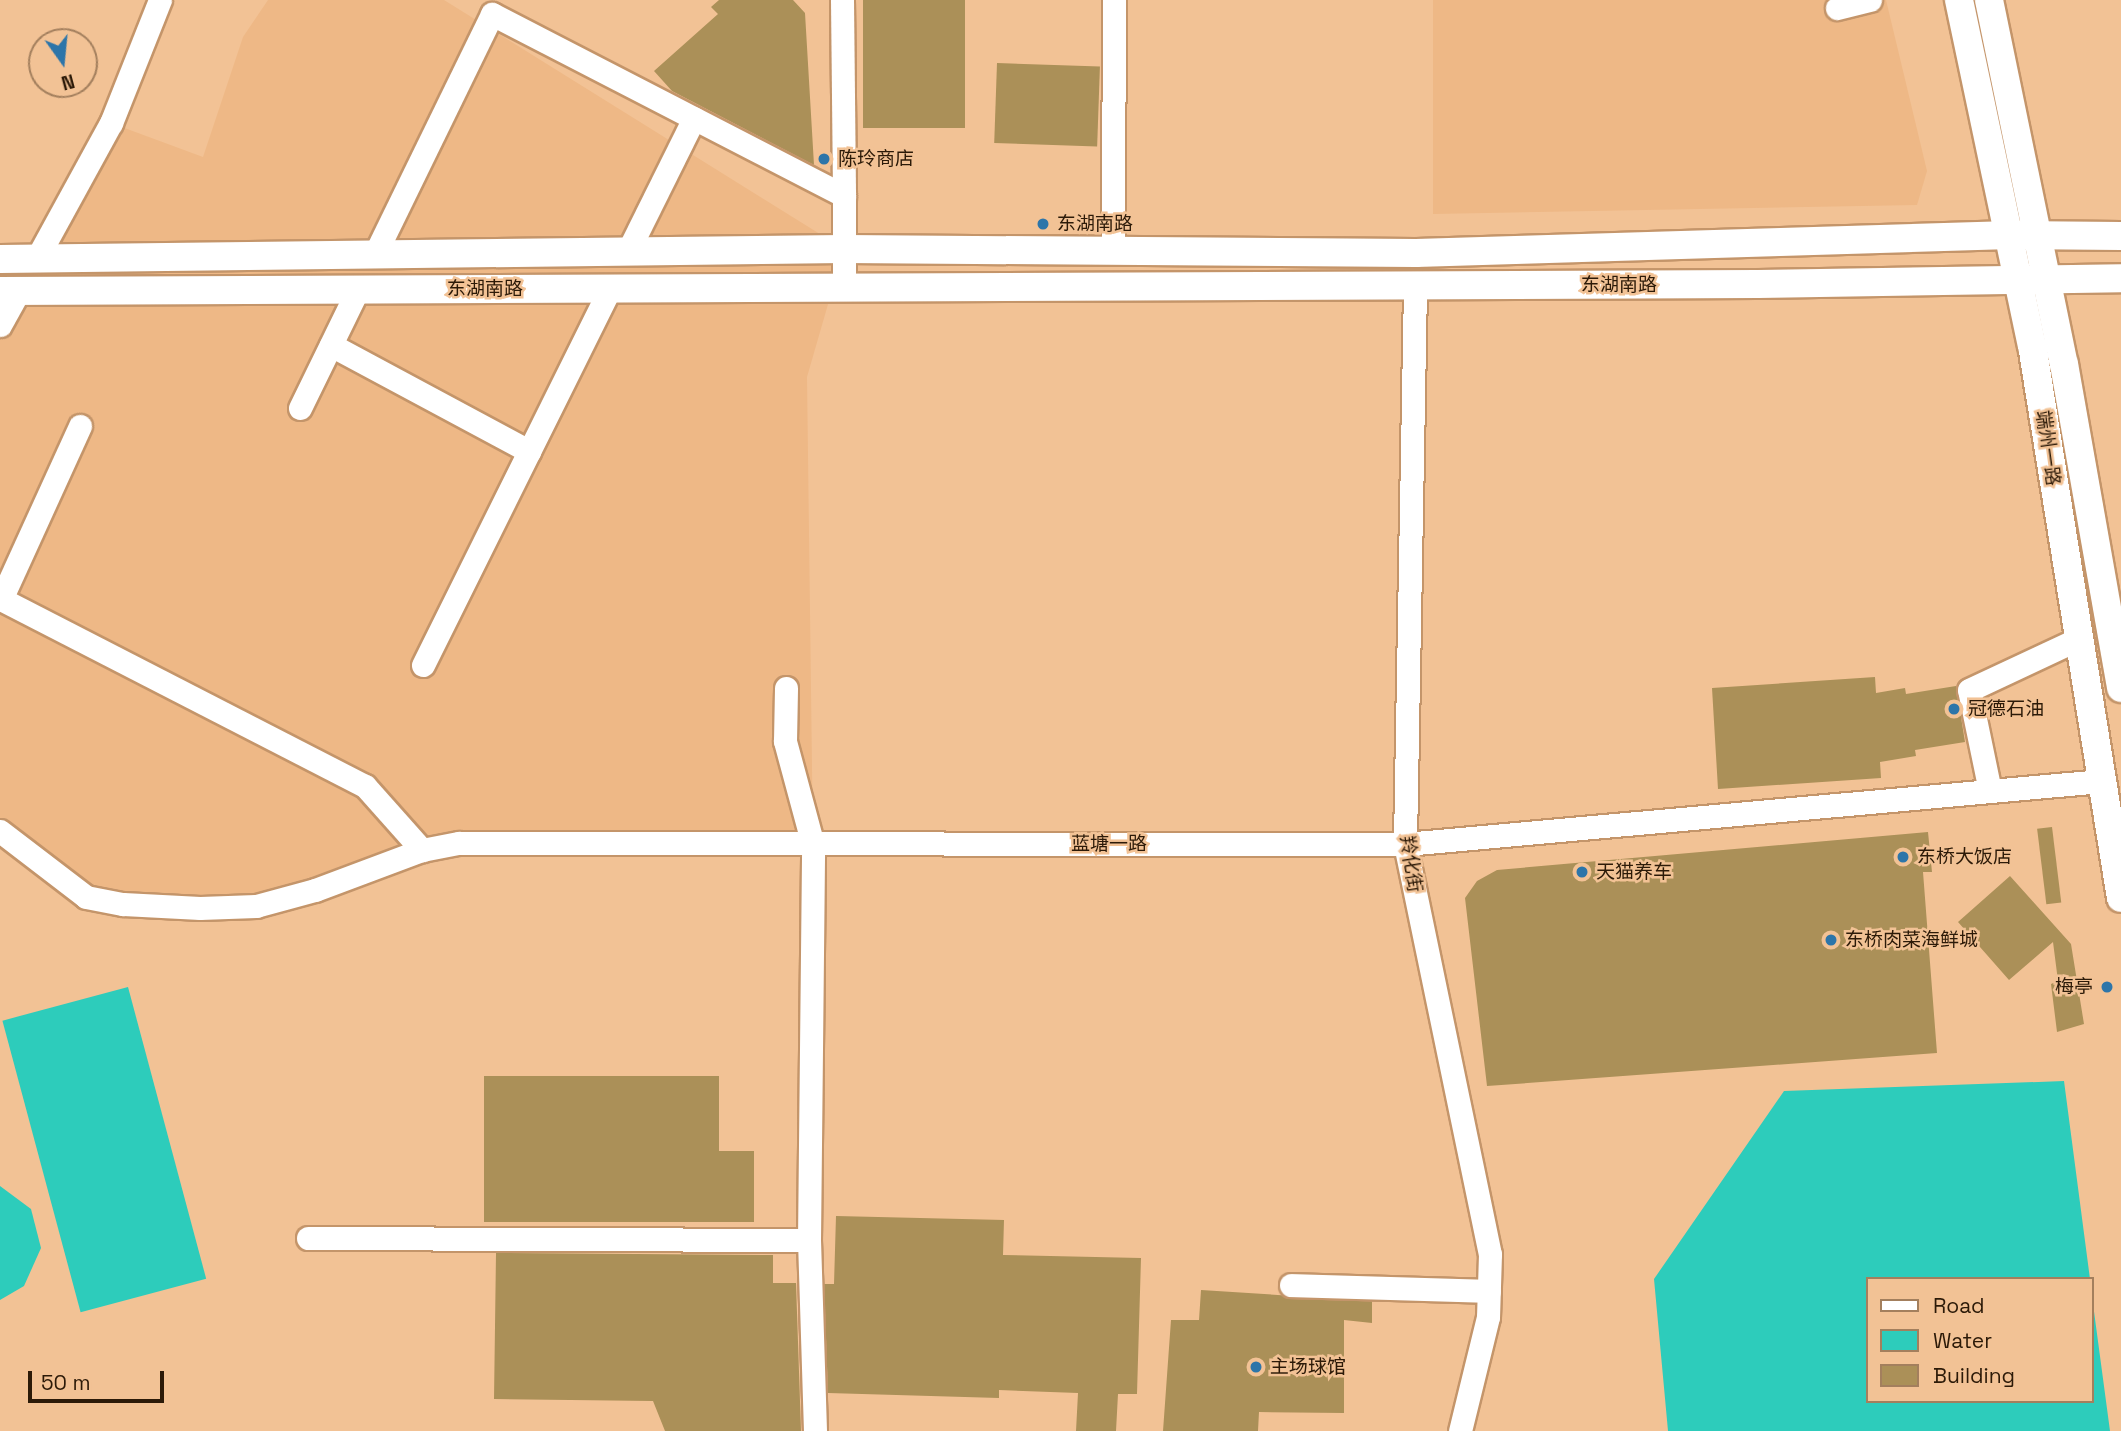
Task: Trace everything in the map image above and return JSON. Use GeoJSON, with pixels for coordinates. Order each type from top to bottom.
{"type":"FeatureCollection","features":[{"type":"Feature","properties":{"kind":"main road","name":"端州一路"},"geometry":{"type":"LineString","coordinates":[[1959,0],[2011,235],[2033,278],[2121,688]]}},
{"type":"Feature","properties":{"kind":"main road","name":"端州一路"},"geometry":{"type":"LineString","coordinates":[[1989,0],[2039,236],[2033,278],[2078,639],[2121,898]]}},
{"type":"Feature","properties":{"kind":"main road","name":"东湖南路"},"geometry":{"type":"LineString","coordinates":[[0,259],[844,248],[1416,253],[2011,235],[2121,236]]}},
{"type":"Feature","properties":{"kind":"main road"},"geometry":{"type":"LineString","coordinates":[[1758,243],[1758,284]]}},
{"type":"Feature","properties":{"kind":"main road","name":"东湖南路"},"geometry":{"type":"LineString","coordinates":[[10,291],[1758,284],[2121,278]]}},
{"type":"Feature","properties":{"kind":"street"},"geometry":{"type":"LineString","coordinates":[[37,258],[111,123],[160,0]]}},
{"type":"Feature","properties":{"kind":"street"},"geometry":{"type":"LineString","coordinates":[[842,0],[844,288]]}},
{"type":"Feature","properties":{"kind":"street"},"geometry":{"type":"LineString","coordinates":[[1113,250],[1114,0]]}},
{"type":"Feature","properties":{"kind":"street"},"geometry":{"type":"LineString","coordinates":[[1837,8],[1870,0]]}},
{"type":"Feature","properties":{"kind":"street"},"geometry":{"type":"LineString","coordinates":[[375,254],[492,14],[844,196]]}},
{"type":"Feature","properties":{"kind":"street"},"geometry":{"type":"LineString","coordinates":[[628,251],[694,118]]}},
{"type":"Feature","properties":{"kind":"street","name":"羚化街"},"geometry":{"type":"LineString","coordinates":[[1415,286],[1405,844],[1490,1254],[1488,1317],[1460,1431]]}},
{"type":"Feature","properties":{"kind":"street"},"geometry":{"type":"LineString","coordinates":[[300,408],[358,289]]}},
{"type":"Feature","properties":{"kind":"street"},"geometry":{"type":"LineString","coordinates":[[423,665],[610,289]]}},
{"type":"Feature","properties":{"kind":"street"},"geometry":{"type":"LineString","coordinates":[[0,326],[10,291]]}},
{"type":"Feature","properties":{"kind":"street"},"geometry":{"type":"LineString","coordinates":[[331,345],[529,451]]}},
{"type":"Feature","properties":{"kind":"street"},"geometry":{"type":"LineString","coordinates":[[80,426],[1,599],[365,786],[422,850]]}},
{"type":"Feature","properties":{"kind":"street"},"geometry":{"type":"LineString","coordinates":[[1990,791],[1969,690],[2078,639]]}},
{"type":"Feature","properties":{"kind":"street"},"geometry":{"type":"LineString","coordinates":[[786,688],[785,741],[813,845],[809,1240],[815,1421]]}},
{"type":"Feature","properties":{"kind":"street","name":"蓝塘一路"},"geometry":{"type":"LineString","coordinates":[[0,831],[86,897],[175,907],[256,906],[315,890],[422,850],[459,843],[1405,844],[2101,781]]}},
{"type":"Feature","properties":{"kind":"street"},"geometry":{"type":"LineString","coordinates":[[309,1238],[809,1240]]}},
{"type":"Feature","properties":{"kind":"street"},"geometry":{"type":"LineString","coordinates":[[1290,1285],[1489,1291]]}},
{"type":"Feature","properties":{"kind":"shaded area"},"geometry":{"type":"Polygon","coordinates":[[[268,0],[444,0],[844,249],[807,377],[813,845],[459,843],[256,906],[86,897],[0,831],[0,325],[111,123],[203,157],[243,37],[268,0]]]}},
{"type":"Feature","properties":{"kind":"shaded area"},"geometry":{"type":"Polygon","coordinates":[[[1433,0],[1886,0],[1927,171],[1917,205],[1433,214],[1433,0]]]}},
{"type":"Feature","properties":{"kind":"water"},"geometry":{"type":"Polygon","coordinates":[[[128,987],[206,1279],[81,1312],[2,1021],[128,987]]]}},
{"type":"Feature","properties":{"kind":"water"},"geometry":{"type":"Polygon","coordinates":[[[2064,1081],[2090,1277],[1866,1277],[1866,1403],[2093,1403],[2093,1304],[2110,1431],[1668,1431],[1654,1279],[1784,1091],[2064,1081]]]}},
{"type":"Feature","properties":{"kind":"water"},"geometry":{"type":"Polygon","coordinates":[[[0,1186],[31,1209],[41,1248],[24,1286],[0,1300],[0,1186]]]}},
{"type":"Feature","properties":{"kind":"building"},"geometry":{"type":"Polygon","coordinates":[[[719,0],[793,0],[805,13],[814,165],[672,91],[654,71],[718,14],[711,7],[719,0]]]}},
{"type":"Feature","properties":{"kind":"building"},"geometry":{"type":"Polygon","coordinates":[[[863,0],[965,0],[965,128],[863,128],[863,0]]]}},
{"type":"Feature","properties":{"kind":"building"},"geometry":{"type":"Polygon","coordinates":[[[997,63],[1100,67],[1097,147],[994,143],[997,63]]]}},
{"type":"Feature","properties":{"kind":"building"},"geometry":{"type":"Polygon","coordinates":[[[1875,677],[1876,693],[1905,688],[1906,694],[1956,686],[1965,742],[1915,750],[1916,756],[1880,762],[1881,778],[1718,789],[1712,688],[1875,677]]]}},
{"type":"Feature","properties":{"kind":"building"},"geometry":{"type":"Polygon","coordinates":[[[2052,827],[2061,902],[2046,904],[2037,829],[2052,827]]]}},
{"type":"Feature","properties":{"kind":"building"},"geometry":{"type":"Polygon","coordinates":[[[1928,832],[1932,872],[1923,872],[1937,1053],[1487,1086],[1465,898],[1477,881],[1497,870],[1928,832]]]}},
{"type":"Feature","properties":{"kind":"building"},"geometry":{"type":"Polygon","coordinates":[[[2010,876],[2071,944],[2084,1024],[2057,1032],[2051,984],[2058,981],[2053,942],[2009,980],[1958,922],[2010,876]]]}},
{"type":"Feature","properties":{"kind":"building"},"geometry":{"type":"Polygon","coordinates":[[[484,1076],[719,1076],[719,1151],[754,1151],[754,1222],[484,1222],[484,1076]]]}},
{"type":"Feature","properties":{"kind":"building"},"geometry":{"type":"Polygon","coordinates":[[[836,1216],[1004,1220],[1003,1255],[1141,1258],[1137,1394],[1118,1394],[1116,1431],[1076,1431],[1078,1393],[999,1390],[999,1398],[828,1393],[824,1284],[834,1284],[836,1216]]]}},
{"type":"Feature","properties":{"kind":"building"},"geometry":{"type":"Polygon","coordinates":[[[496,1253],[773,1255],[773,1283],[796,1283],[801,1431],[665,1431],[653,1401],[494,1399],[496,1253]]]}},
{"type":"Feature","properties":{"kind":"building","name":"主场球馆"},"geometry":{"type":"Polygon","coordinates":[[[1201,1290],[1372,1301],[1372,1323],[1344,1320],[1344,1413],[1259,1412],[1258,1431],[1163,1431],[1171,1320],[1199,1320],[1201,1290]]]}},
{"type":"Feature","properties":{"kind":"place","name":"陈玲商店"},"geometry":{"type":"Point","coordinates":[824,159]}},
{"type":"Feature","properties":{"kind":"place","name":"东湖南路"},"geometry":{"type":"Point","coordinates":[1043,224]}},
{"type":"Feature","properties":{"kind":"place","name":"冠德石油"},"geometry":{"type":"Point","coordinates":[1954,709]}},
{"type":"Feature","properties":{"kind":"place","name":"东桥大饭店"},"geometry":{"type":"Point","coordinates":[1903,857]}},
{"type":"Feature","properties":{"kind":"place","name":"天猫养车"},"geometry":{"type":"Point","coordinates":[1582,872]}},
{"type":"Feature","properties":{"kind":"place","name":"东桥肉菜海鲜城"},"geometry":{"type":"Point","coordinates":[1831,940]}},
{"type":"Feature","properties":{"kind":"place","name":"梅亭"},"geometry":{"type":"Point","coordinates":[2107,987]}},
{"type":"Feature","properties":{"kind":"place","name":"主场球馆"},"geometry":{"type":"Point","coordinates":[1256,1367]}}]}
